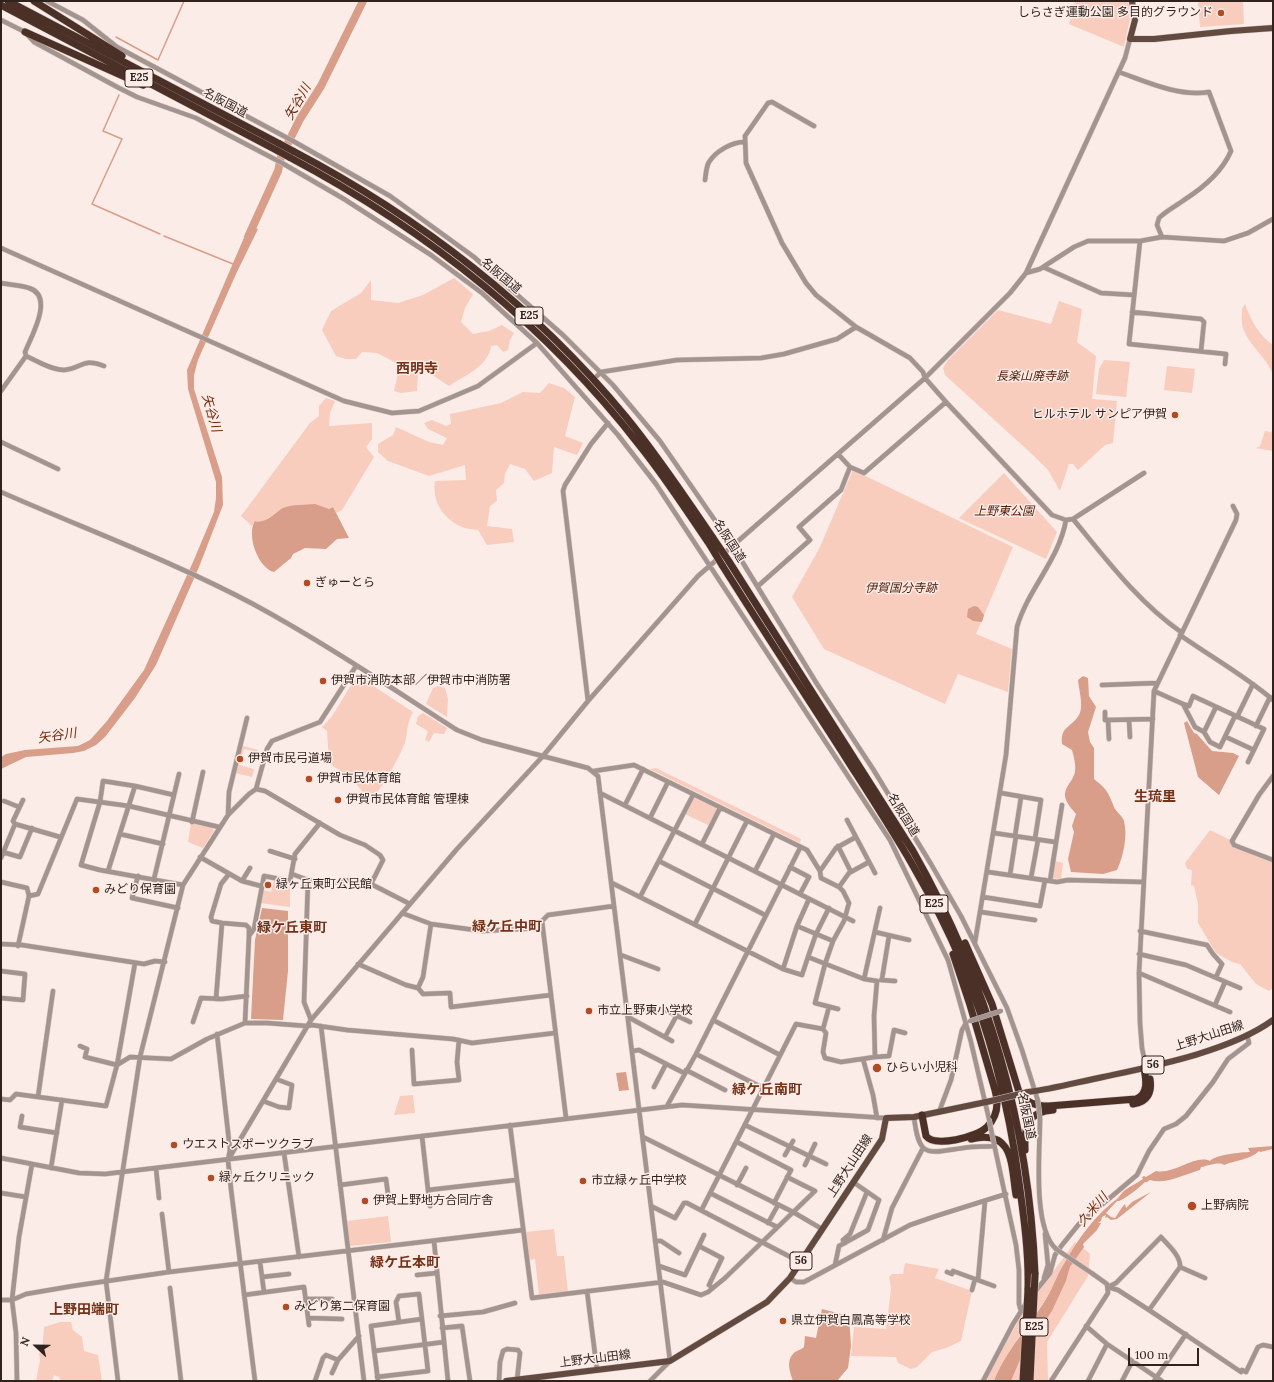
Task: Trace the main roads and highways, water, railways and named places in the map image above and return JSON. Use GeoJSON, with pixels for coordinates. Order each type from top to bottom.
{"type":"FeatureCollection","features":[{"type":"Feature","properties":{"kind":"highway","name":"名阪国道"},"geometry":{"type":"LineString","coordinates":[[8,1],[204,104],[291,154],[366,192],[410,220],[455,253],[522,309],[566,351],[626,416],[664,465],[908,856],[934,904],[960,960],[990,1045],[1006,1106],[1013,1141],[1028,1258],[1027,1381]]}},
{"type":"Feature","properties":{"kind":"highway"},"geometry":{"type":"LineString","coordinates":[[34,1],[131,62],[204,104]]}},
{"type":"Feature","properties":{"kind":"highway","name":"名阪国道"},"geometry":{"type":"LineString","coordinates":[[1,5],[184,102],[279,147]]}},
{"type":"Feature","properties":{"kind":"highway"},"geometry":{"type":"LineString","coordinates":[[25,32],[184,102]]}},
{"type":"Feature","properties":{"kind":"highway","name":"名阪国道"},"geometry":{"type":"LineString","coordinates":[[725,563],[897,824],[940,901],[976,984],[997,1042],[1006,1074],[1023,1156],[1034,1251],[1035,1274],[1027,1381]]}},
{"type":"Feature","properties":{"kind":"highway"},"geometry":{"type":"LineString","coordinates":[[908,856],[949,945],[958,969],[972,1012],[997,1102],[994,1117],[983,1131],[942,1142],[933,1142],[926,1136],[918,1116]]}},
{"type":"Feature","properties":{"kind":"highway"},"geometry":{"type":"LineString","coordinates":[[940,901],[959,932],[984,982],[1001,1029],[1019,1092],[1026,1101],[1042,1106],[1136,1099],[1143,1095],[1146,1089],[1145,1067]]}},
{"type":"Feature","properties":{"kind":"highway"},"geometry":{"type":"LineString","coordinates":[[1034,1251],[1035,1238],[1025,1136],[1030,1120],[1036,1114],[1050,1110],[1142,1102],[1148,1096],[1150,1089],[1145,1067]]}},
{"type":"Feature","properties":{"kind":"highway"},"geometry":{"type":"LineString","coordinates":[[918,1116],[921,1137],[930,1146],[943,1146],[984,1136],[996,1138],[1003,1144],[1009,1155],[1028,1258]]}},
{"type":"Feature","properties":{"kind":"main road"},"geometry":{"type":"LineString","coordinates":[[1132,1],[1135,20],[1130,39],[1154,39],[1273,28]]}},
{"type":"Feature","properties":{"kind":"main road","name":"上野大山田線"},"geometry":{"type":"LineString","coordinates":[[506,1381],[542,1379],[597,1370],[670,1361],[767,1302],[790,1278],[882,1139],[886,1118],[918,1116],[939,1112],[1145,1067],[1230,1043],[1273,1020]]}},
{"type":"Feature","properties":{"kind":"waterway"},"geometry":{"type":"LineString","coordinates":[[116,37],[158,60],[184,1]]}},
{"type":"Feature","properties":{"kind":"waterway","name":"矢谷川"},"geometry":{"type":"LineString","coordinates":[[248,237],[278,171],[281,157],[300,119],[321,86],[363,1]]}},
{"type":"Feature","properties":{"kind":"waterway"},"geometry":{"type":"LineString","coordinates":[[119,95],[103,131],[122,139],[92,204],[160,234]]}},
{"type":"Feature","properties":{"kind":"waterway"},"geometry":{"type":"LineString","coordinates":[[164,236],[233,264]]}},
{"type":"Feature","properties":{"kind":"place","name":"しらさぎ運動公園 多目的グラウンド"},"geometry":{"type":"Point","coordinates":[1221,13]}},
{"type":"Feature","properties":{"kind":"place","name":"ヒルホテル サンピア伊賀"},"geometry":{"type":"Point","coordinates":[1175,415]}},
{"type":"Feature","properties":{"kind":"place","name":"ぎゅーとら"},"geometry":{"type":"Point","coordinates":[307,583]}},
{"type":"Feature","properties":{"kind":"place","name":"伊賀市消防本部／伊賀市中消防署"},"geometry":{"type":"Point","coordinates":[323,681]}},
{"type":"Feature","properties":{"kind":"place","name":"伊賀市民弓道場"},"geometry":{"type":"Point","coordinates":[240,759]}},
{"type":"Feature","properties":{"kind":"place","name":"伊賀市民体育館"},"geometry":{"type":"Point","coordinates":[309,779]}},
{"type":"Feature","properties":{"kind":"place","name":"伊賀市民体育館 管理棟"},"geometry":{"type":"Point","coordinates":[338,800]}},
{"type":"Feature","properties":{"kind":"place","name":"緑ヶ丘東町公民館"},"geometry":{"type":"Point","coordinates":[268,885]}},
{"type":"Feature","properties":{"kind":"place","name":"みどり保育園"},"geometry":{"type":"Point","coordinates":[96,890]}},
{"type":"Feature","properties":{"kind":"place","name":"市立上野東小学校"},"geometry":{"type":"Point","coordinates":[589,1011]}},
{"type":"Feature","properties":{"kind":"place","name":"ひらい小児科"},"geometry":{"type":"Point","coordinates":[877,1068]}},
{"type":"Feature","properties":{"kind":"place","name":"ウエストスポーツクラブ"},"geometry":{"type":"Point","coordinates":[174,1145]}},
{"type":"Feature","properties":{"kind":"place","name":"緑ヶ丘クリニック"},"geometry":{"type":"Point","coordinates":[211,1178]}},
{"type":"Feature","properties":{"kind":"place","name":"市立緑ヶ丘中学校"},"geometry":{"type":"Point","coordinates":[583,1181]}},
{"type":"Feature","properties":{"kind":"place","name":"伊賀上野地方合同庁舎"},"geometry":{"type":"Point","coordinates":[365,1201]}},
{"type":"Feature","properties":{"kind":"place","name":"上野病院"},"geometry":{"type":"Point","coordinates":[1192,1206]}},
{"type":"Feature","properties":{"kind":"place","name":"みどり第二保育園"},"geometry":{"type":"Point","coordinates":[286,1307]}},
{"type":"Feature","properties":{"kind":"place","name":"県立伊賀白鳳高等学校"},"geometry":{"type":"Point","coordinates":[783,1321]}},
{"type":"Feature","properties":{"kind":"district","name":"西明寺"},"geometry":{"type":"Point","coordinates":[417,369]}},
{"type":"Feature","properties":{"kind":"district","name":"生琉里"},"geometry":{"type":"Point","coordinates":[1155,797]}},
{"type":"Feature","properties":{"kind":"district","name":"緑ケ丘中町"},"geometry":{"type":"Point","coordinates":[507,927]}},
{"type":"Feature","properties":{"kind":"district","name":"緑ケ丘東町"},"geometry":{"type":"Point","coordinates":[292,928]}},
{"type":"Feature","properties":{"kind":"district","name":"緑ケ丘南町"},"geometry":{"type":"Point","coordinates":[767,1090]}},
{"type":"Feature","properties":{"kind":"district","name":"緑ケ丘本町"},"geometry":{"type":"Point","coordinates":[405,1263]}},
{"type":"Feature","properties":{"kind":"district","name":"上野田端町"},"geometry":{"type":"Point","coordinates":[84,1310]}},
{"type":"Feature","properties":{"kind":"park label","name":"長楽山廃寺跡"},"geometry":{"type":"Point","coordinates":[1032,377]}},
{"type":"Feature","properties":{"kind":"park label","name":"上野東公園"},"geometry":{"type":"Point","coordinates":[1004,512]}},
{"type":"Feature","properties":{"kind":"park label","name":"伊賀国分寺跡"},"geometry":{"type":"Point","coordinates":[901,589]}},
{"type":"Feature","properties":{"kind":"water label","name":"久米川"},"geometry":{"type":"Point","coordinates":[1093,1210]}}]}
